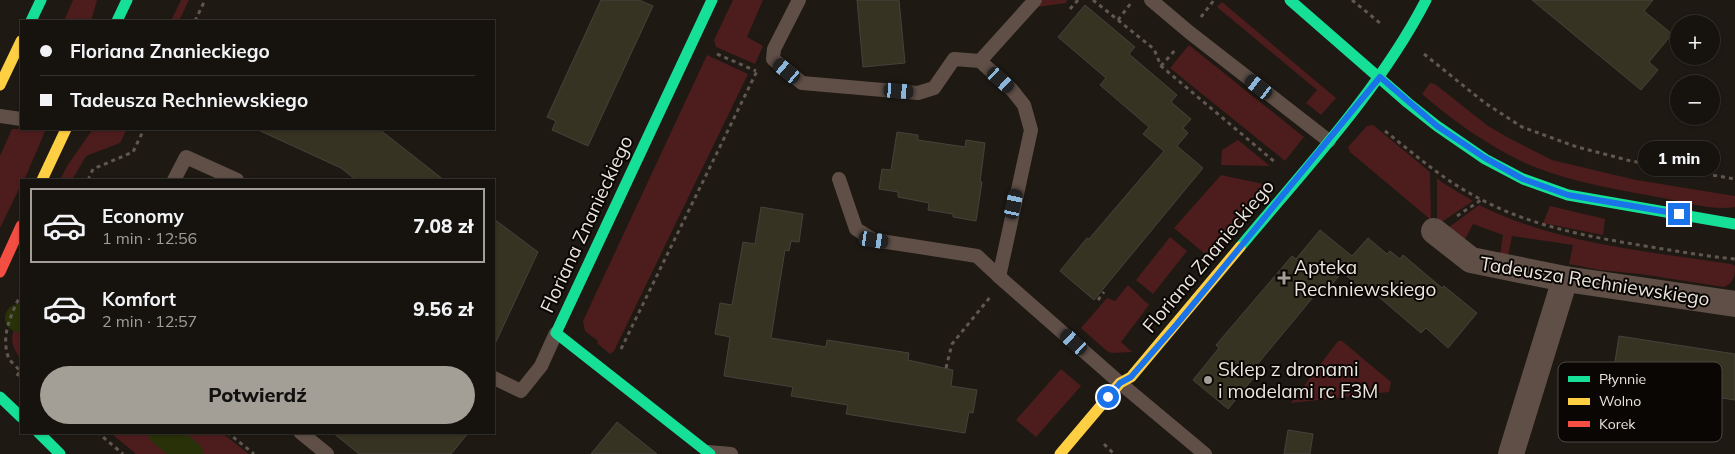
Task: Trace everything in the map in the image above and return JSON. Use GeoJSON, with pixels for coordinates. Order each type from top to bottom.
{"type":"FeatureCollection","features":[{"type":"Feature","properties":{"kind":"street"},"geometry":{"type":"LineString","coordinates":[[31,20],[41,0]]}},
{"type":"Feature","properties":{"kind":"street"},"geometry":{"type":"LineString","coordinates":[[117,20],[127,0]]}},
{"type":"Feature","properties":{"kind":"street","name":"Floriana Znanieckiego"},"geometry":{"type":"LineString","coordinates":[[709,453],[556,334],[712,0]]}},
{"type":"Feature","properties":{"kind":"street"},"geometry":{"type":"LineString","coordinates":[[1290,0],[1437,126],[1485,158],[1523,179],[1568,195],[1735,224]]}},
{"type":"Feature","properties":{"kind":"street","name":"Floriana Znanieckiego"},"geometry":{"type":"LineString","coordinates":[[1060,454],[1120,383],[1131,377],[1177,324],[1329,141],[1380,77],[1403,38],[1412,27],[1426,0]]}},
{"type":"Feature","properties":{"kind":"street"},"geometry":{"type":"LineString","coordinates":[[0,85],[20,44]]}},
{"type":"Feature","properties":{"kind":"street"},"geometry":{"type":"LineString","coordinates":[[42,179],[66,130]]}},
{"type":"Feature","properties":{"kind":"street"},"geometry":{"type":"LineString","coordinates":[[0,272],[20,228]]}},
{"type":"Feature","properties":{"kind":"street","name":"Tadeusza Rechniewskiego"},"geometry":{"type":"LineString","coordinates":[[1434,231],[1471,260],[1565,279],[1735,304]]}},
{"type":"Feature","properties":{"kind":"street"},"geometry":{"type":"LineString","coordinates":[[1511,454],[1565,279]]}},
{"type":"Feature","properties":{"kind":"street"},"geometry":{"type":"LineString","coordinates":[[0,397],[20,416]]}},
{"type":"Feature","properties":{"kind":"street"},"geometry":{"type":"LineString","coordinates":[[40,434],[60,454]]}},
{"type":"Feature","properties":{"kind":"lane"},"geometry":{"type":"LineString","coordinates":[[799,0],[774,49],[773,59],[802,84],[918,93],[934,88],[954,59],[980,61],[1012,90],[1024,105],[1030,130],[999,277]]}},
{"type":"Feature","properties":{"kind":"lane"},"geometry":{"type":"LineString","coordinates":[[980,61],[1035,0]]}},
{"type":"Feature","properties":{"kind":"lane"},"geometry":{"type":"LineString","coordinates":[[1151,0],[1329,141]]}},
{"type":"Feature","properties":{"kind":"lane"},"geometry":{"type":"LineString","coordinates":[[0,116],[20,118]]}},
{"type":"Feature","properties":{"kind":"lane"},"geometry":{"type":"LineString","coordinates":[[175,179],[186,157],[235,179]]}},
{"type":"Feature","properties":{"kind":"lane"},"geometry":{"type":"LineString","coordinates":[[839,179],[856,230],[874,240],[977,256],[1120,383],[1205,454]]}},
{"type":"Feature","properties":{"kind":"lane"},"geometry":{"type":"LineString","coordinates":[[495,378],[521,391],[541,366],[556,334]]}},
{"type":"Feature","properties":{"kind":"lane"},"geometry":{"type":"LineString","coordinates":[[302,434],[327,454]]}},
{"type":"Feature","properties":{"kind":"lane"},"geometry":{"type":"LineString","coordinates":[[685,454],[694,441]]}},
{"type":"Feature","properties":{"kind":"lane"},"geometry":{"type":"LineString","coordinates":[[709,453],[731,454]]}},
{"type":"Feature","properties":{"kind":"path"},"geometry":{"type":"LineString","coordinates":[[195,20],[205,0]]}},
{"type":"Feature","properties":{"kind":"path"},"geometry":{"type":"LineString","coordinates":[[1070,9],[1078,0]]}},
{"type":"Feature","properties":{"kind":"path"},"geometry":{"type":"LineString","coordinates":[[1093,0],[1154,49],[1161,66],[1278,165]]}},
{"type":"Feature","properties":{"kind":"path"},"geometry":{"type":"LineString","coordinates":[[1200,18],[1214,0]]}},
{"type":"Feature","properties":{"kind":"path"},"geometry":{"type":"LineString","coordinates":[[1352,0],[1485,103],[1522,127],[1577,147],[1631,161],[1735,179]]}},
{"type":"Feature","properties":{"kind":"path"},"geometry":{"type":"LineString","coordinates":[[1118,20],[1131,2]]}},
{"type":"Feature","properties":{"kind":"path"},"geometry":{"type":"LineString","coordinates":[[1161,66],[1178,47]]}},
{"type":"Feature","properties":{"kind":"path"},"geometry":{"type":"LineString","coordinates":[[717,54],[730,59]]}},
{"type":"Feature","properties":{"kind":"path"},"geometry":{"type":"LineString","coordinates":[[619,352],[757,71]]}},
{"type":"Feature","properties":{"kind":"path"},"geometry":{"type":"LineString","coordinates":[[88,179],[93,169],[133,152],[144,130]]}},
{"type":"Feature","properties":{"kind":"path"},"geometry":{"type":"LineString","coordinates":[[1098,300],[1104,292]]}},
{"type":"Feature","properties":{"kind":"path"},"geometry":{"type":"LineString","coordinates":[[20,296],[3,338],[10,359],[20,370]]}},
{"type":"Feature","properties":{"kind":"path"},"geometry":{"type":"LineString","coordinates":[[15,379],[20,372]]}},
{"type":"Feature","properties":{"kind":"path"},"geometry":{"type":"LineString","coordinates":[[99,434],[124,454]]}},
{"type":"Feature","properties":{"kind":"path"},"geometry":{"type":"LineString","coordinates":[[229,434],[254,454]]}},
{"type":"Feature","properties":{"kind":"shaded area"},"geometry":{"type":"Polygon","coordinates":[[[73,0],[97,0],[91,20],[64,20],[73,0]]]}},
{"type":"Feature","properties":{"kind":"shaded area"},"geometry":{"type":"Polygon","coordinates":[[[181,0],[189,0],[179,20],[171,20],[181,0]]]}},
{"type":"Feature","properties":{"kind":"shaded area"},"geometry":{"type":"Polygon","coordinates":[[[733,0],[763,0],[747,37],[763,46],[755,64],[716,47],[714,40],[733,0]]]}},
{"type":"Feature","properties":{"kind":"shaded area"},"geometry":{"type":"Polygon","coordinates":[[[1042,0],[1067,0],[1066,3],[1037,7],[1042,0]]]}},
{"type":"Feature","properties":{"kind":"shaded area"},"geometry":{"type":"Polygon","coordinates":[[[1222,2],[1336,98],[1321,115],[1306,103],[1317,90],[1217,7],[1222,2]]]}},
{"type":"Feature","properties":{"kind":"shaded area"},"geometry":{"type":"Polygon","coordinates":[[[1189,45],[1304,137],[1285,161],[1170,68],[1189,45]]]}},
{"type":"Feature","properties":{"kind":"shaded area"},"geometry":{"type":"Polygon","coordinates":[[[707,55],[748,74],[614,351],[610,354],[585,331],[583,321],[707,55]]]}},
{"type":"Feature","properties":{"kind":"shaded area"},"geometry":{"type":"Polygon","coordinates":[[[1430,83],[1435,84],[1488,126],[1552,160],[1636,180],[1735,196],[1735,207],[1718,208],[1690,204],[1592,184],[1540,169],[1496,148],[1445,113],[1422,94],[1430,83]]]}},
{"type":"Feature","properties":{"kind":"shaded area"},"geometry":{"type":"Polygon","coordinates":[[[1373,125],[1430,172],[1431,220],[1350,152],[1348,147],[1367,126],[1373,125]]]}},
{"type":"Feature","properties":{"kind":"shaded area"},"geometry":{"type":"Polygon","coordinates":[[[12,129],[46,130],[26,176],[24,179],[20,179],[20,187],[0,228],[0,156],[12,129]]]}},
{"type":"Feature","properties":{"kind":"shaded area"},"geometry":{"type":"Polygon","coordinates":[[[92,130],[126,130],[120,143],[86,156],[73,179],[60,179],[67,166],[92,130]]]}},
{"type":"Feature","properties":{"kind":"shaded area"},"geometry":{"type":"Polygon","coordinates":[[[1238,140],[1270,166],[1221,165],[1222,150],[1238,140]]]}},
{"type":"Feature","properties":{"kind":"shaded area"},"geometry":{"type":"Polygon","coordinates":[[[1221,175],[1268,185],[1211,259],[1174,228],[1221,175]]]}},
{"type":"Feature","properties":{"kind":"shaded area"},"geometry":{"type":"Polygon","coordinates":[[[1437,178],[1473,201],[1437,225],[1437,178]]]}},
{"type":"Feature","properties":{"kind":"shaded area"},"geometry":{"type":"Polygon","coordinates":[[[1479,205],[1539,229],[1571,237],[1634,250],[1731,264],[1735,266],[1734,276],[1732,281],[1724,287],[1600,270],[1569,264],[1573,245],[1512,236],[1508,256],[1500,254],[1503,235],[1473,224],[1461,247],[1441,233],[1479,205]]]}},
{"type":"Feature","properties":{"kind":"shaded area"},"geometry":{"type":"Polygon","coordinates":[[[1550,206],[1605,219],[1603,235],[1543,223],[1550,206]]]}},
{"type":"Feature","properties":{"kind":"shaded area"},"geometry":{"type":"Polygon","coordinates":[[[1170,237],[1187,251],[1153,294],[1136,280],[1170,237]]]}},
{"type":"Feature","properties":{"kind":"shaded area"},"geometry":{"type":"Polygon","coordinates":[[[1128,285],[1149,305],[1121,342],[1132,352],[1112,353],[1107,351],[1081,328],[1107,298],[1115,301],[1128,285]]]}},
{"type":"Feature","properties":{"kind":"shaded area"},"geometry":{"type":"Polygon","coordinates":[[[16,325],[20,327],[20,358],[12,343],[16,325]]]}},
{"type":"Feature","properties":{"kind":"shaded area"},"geometry":{"type":"Polygon","coordinates":[[[1338,341],[1342,341],[1391,382],[1389,392],[1291,403],[1338,341]]]}},
{"type":"Feature","properties":{"kind":"shaded area"},"geometry":{"type":"Polygon","coordinates":[[[1061,369],[1081,386],[1036,437],[1016,420],[1061,369]]]}},
{"type":"Feature","properties":{"kind":"shaded area"},"geometry":{"type":"Polygon","coordinates":[[[112,434],[151,434],[177,454],[136,454],[112,434]]]}},
{"type":"Feature","properties":{"kind":"shaded area"},"geometry":{"type":"Polygon","coordinates":[[[176,434],[223,434],[249,454],[202,454],[176,434]]]}},
{"type":"Feature","properties":{"kind":"building"},"geometry":{"type":"Polygon","coordinates":[[[601,0],[639,0],[653,6],[588,146],[552,130],[556,121],[547,117],[601,0]]]}},
{"type":"Feature","properties":{"kind":"building"},"geometry":{"type":"Polygon","coordinates":[[[857,0],[899,0],[905,63],[863,67],[857,0]]]}},
{"type":"Feature","properties":{"kind":"building"},"geometry":{"type":"Polygon","coordinates":[[[1532,0],[1653,0],[1644,11],[1670,32],[1670,36],[1649,62],[1658,70],[1641,90],[1532,0]]]}},
{"type":"Feature","properties":{"kind":"building"},"geometry":{"type":"Polygon","coordinates":[[[1085,5],[1135,47],[1129,54],[1177,95],[1171,102],[1191,119],[1183,128],[1188,133],[1177,146],[1203,168],[1094,300],[1060,271],[1164,151],[1143,134],[1149,127],[1100,85],[1106,78],[1058,37],[1085,5]]]}},
{"type":"Feature","properties":{"kind":"building"},"geometry":{"type":"Polygon","coordinates":[[[258,130],[380,130],[443,179],[355,179],[341,168],[258,130]]]}},
{"type":"Feature","properties":{"kind":"building"},"geometry":{"type":"Polygon","coordinates":[[[897,132],[918,135],[918,140],[965,147],[966,140],[985,143],[976,221],[953,217],[953,214],[928,210],[929,203],[898,197],[898,192],[879,189],[882,169],[891,170],[897,132]]]}},
{"type":"Feature","properties":{"kind":"building"},"geometry":{"type":"Polygon","coordinates":[[[761,207],[803,214],[799,242],[791,241],[789,251],[785,250],[771,338],[826,347],[827,340],[909,353],[908,360],[953,370],[951,386],[977,390],[973,413],[969,412],[965,433],[846,414],[848,405],[791,396],[793,387],[724,376],[730,337],[715,334],[720,303],[732,305],[743,242],[755,244],[761,207]]]}},
{"type":"Feature","properties":{"kind":"building"},"geometry":{"type":"Polygon","coordinates":[[[495,220],[538,252],[495,344],[495,220]]]}},
{"type":"Feature","properties":{"kind":"building"},"geometry":{"type":"Polygon","coordinates":[[[1320,230],[1352,256],[1368,238],[1387,254],[1390,251],[1400,259],[1403,255],[1442,288],[1444,286],[1477,313],[1448,348],[1426,328],[1421,333],[1373,292],[1370,295],[1342,272],[1329,288],[1324,284],[1251,372],[1255,376],[1228,409],[1193,380],[1219,348],[1216,345],[1292,256],[1296,259],[1320,230]]]}},
{"type":"Feature","properties":{"kind":"building"},"geometry":{"type":"Polygon","coordinates":[[[1619,336],[1735,354],[1735,400],[1722,398],[1722,362],[1615,362],[1619,336]]]}},
{"type":"Feature","properties":{"kind":"building"},"geometry":{"type":"Polygon","coordinates":[[[617,422],[657,454],[591,454],[617,422]]]}},
{"type":"Feature","properties":{"kind":"building"},"geometry":{"type":"Polygon","coordinates":[[[1288,430],[1313,434],[1310,454],[1284,454],[1288,430]]]}},
{"type":"Feature","properties":{"kind":"building"},"geometry":{"type":"Polygon","coordinates":[[[334,434],[467,434],[451,454],[359,454],[334,434]]]}},
{"type":"Feature","properties":{"kind":"waterway"},"geometry":{"type":"LineString","coordinates":[[164,434],[189,454]]}},
{"type":"Feature","properties":{"kind":"traffic: fast"},"geometry":{"type":"LineString","coordinates":[[31,20],[41,0]]}},
{"type":"Feature","properties":{"kind":"traffic: fast"},"geometry":{"type":"LineString","coordinates":[[117,20],[127,0]]}},
{"type":"Feature","properties":{"kind":"traffic: fast"},"geometry":{"type":"LineString","coordinates":[[710,454],[556,333],[712,0]]}},
{"type":"Feature","properties":{"kind":"traffic: fast"},"geometry":{"type":"LineString","coordinates":[[1290,0],[1437,126],[1485,159],[1523,179],[1568,195],[1735,224]]}},
{"type":"Feature","properties":{"kind":"traffic: fast"},"geometry":{"type":"LineString","coordinates":[[1240,247],[1364,98],[1407,34],[1426,0]]}},
{"type":"Feature","properties":{"kind":"traffic: fast"},"geometry":{"type":"LineString","coordinates":[[0,397],[20,416]]}},
{"type":"Feature","properties":{"kind":"traffic: fast"},"geometry":{"type":"LineString","coordinates":[[40,434],[60,454]]}},
{"type":"Feature","properties":{"kind":"traffic: slow"},"geometry":{"type":"LineString","coordinates":[[0,85],[20,43]]}},
{"type":"Feature","properties":{"kind":"traffic: slow"},"geometry":{"type":"LineString","coordinates":[[42,179],[66,130]]}},
{"type":"Feature","properties":{"kind":"traffic: slow"},"geometry":{"type":"LineString","coordinates":[[1060,454],[1120,383],[1131,377],[1240,247]]}},
{"type":"Feature","properties":{"kind":"traffic: jam"},"geometry":{"type":"LineString","coordinates":[[0,272],[20,228]]}},
{"type":"Feature","properties":{"kind":"place","name":"Apteka Rechniewskiego"},"geometry":{"type":"Point","coordinates":[1284,278]}},
{"type":"Feature","properties":{"kind":"place","name":"Sklep z dronami i modelami rc F3M"},"geometry":{"type":"Point","coordinates":[1208,380]}},
{"type":"Feature","properties":{"kind":"route"},"geometry":{"type":"LineString","coordinates":[[1108,397],[1120,383],[1131,377],[1177,324],[1380,77],[1437,126],[1485,158],[1523,179],[1568,195],[1679,214]]}}]}
